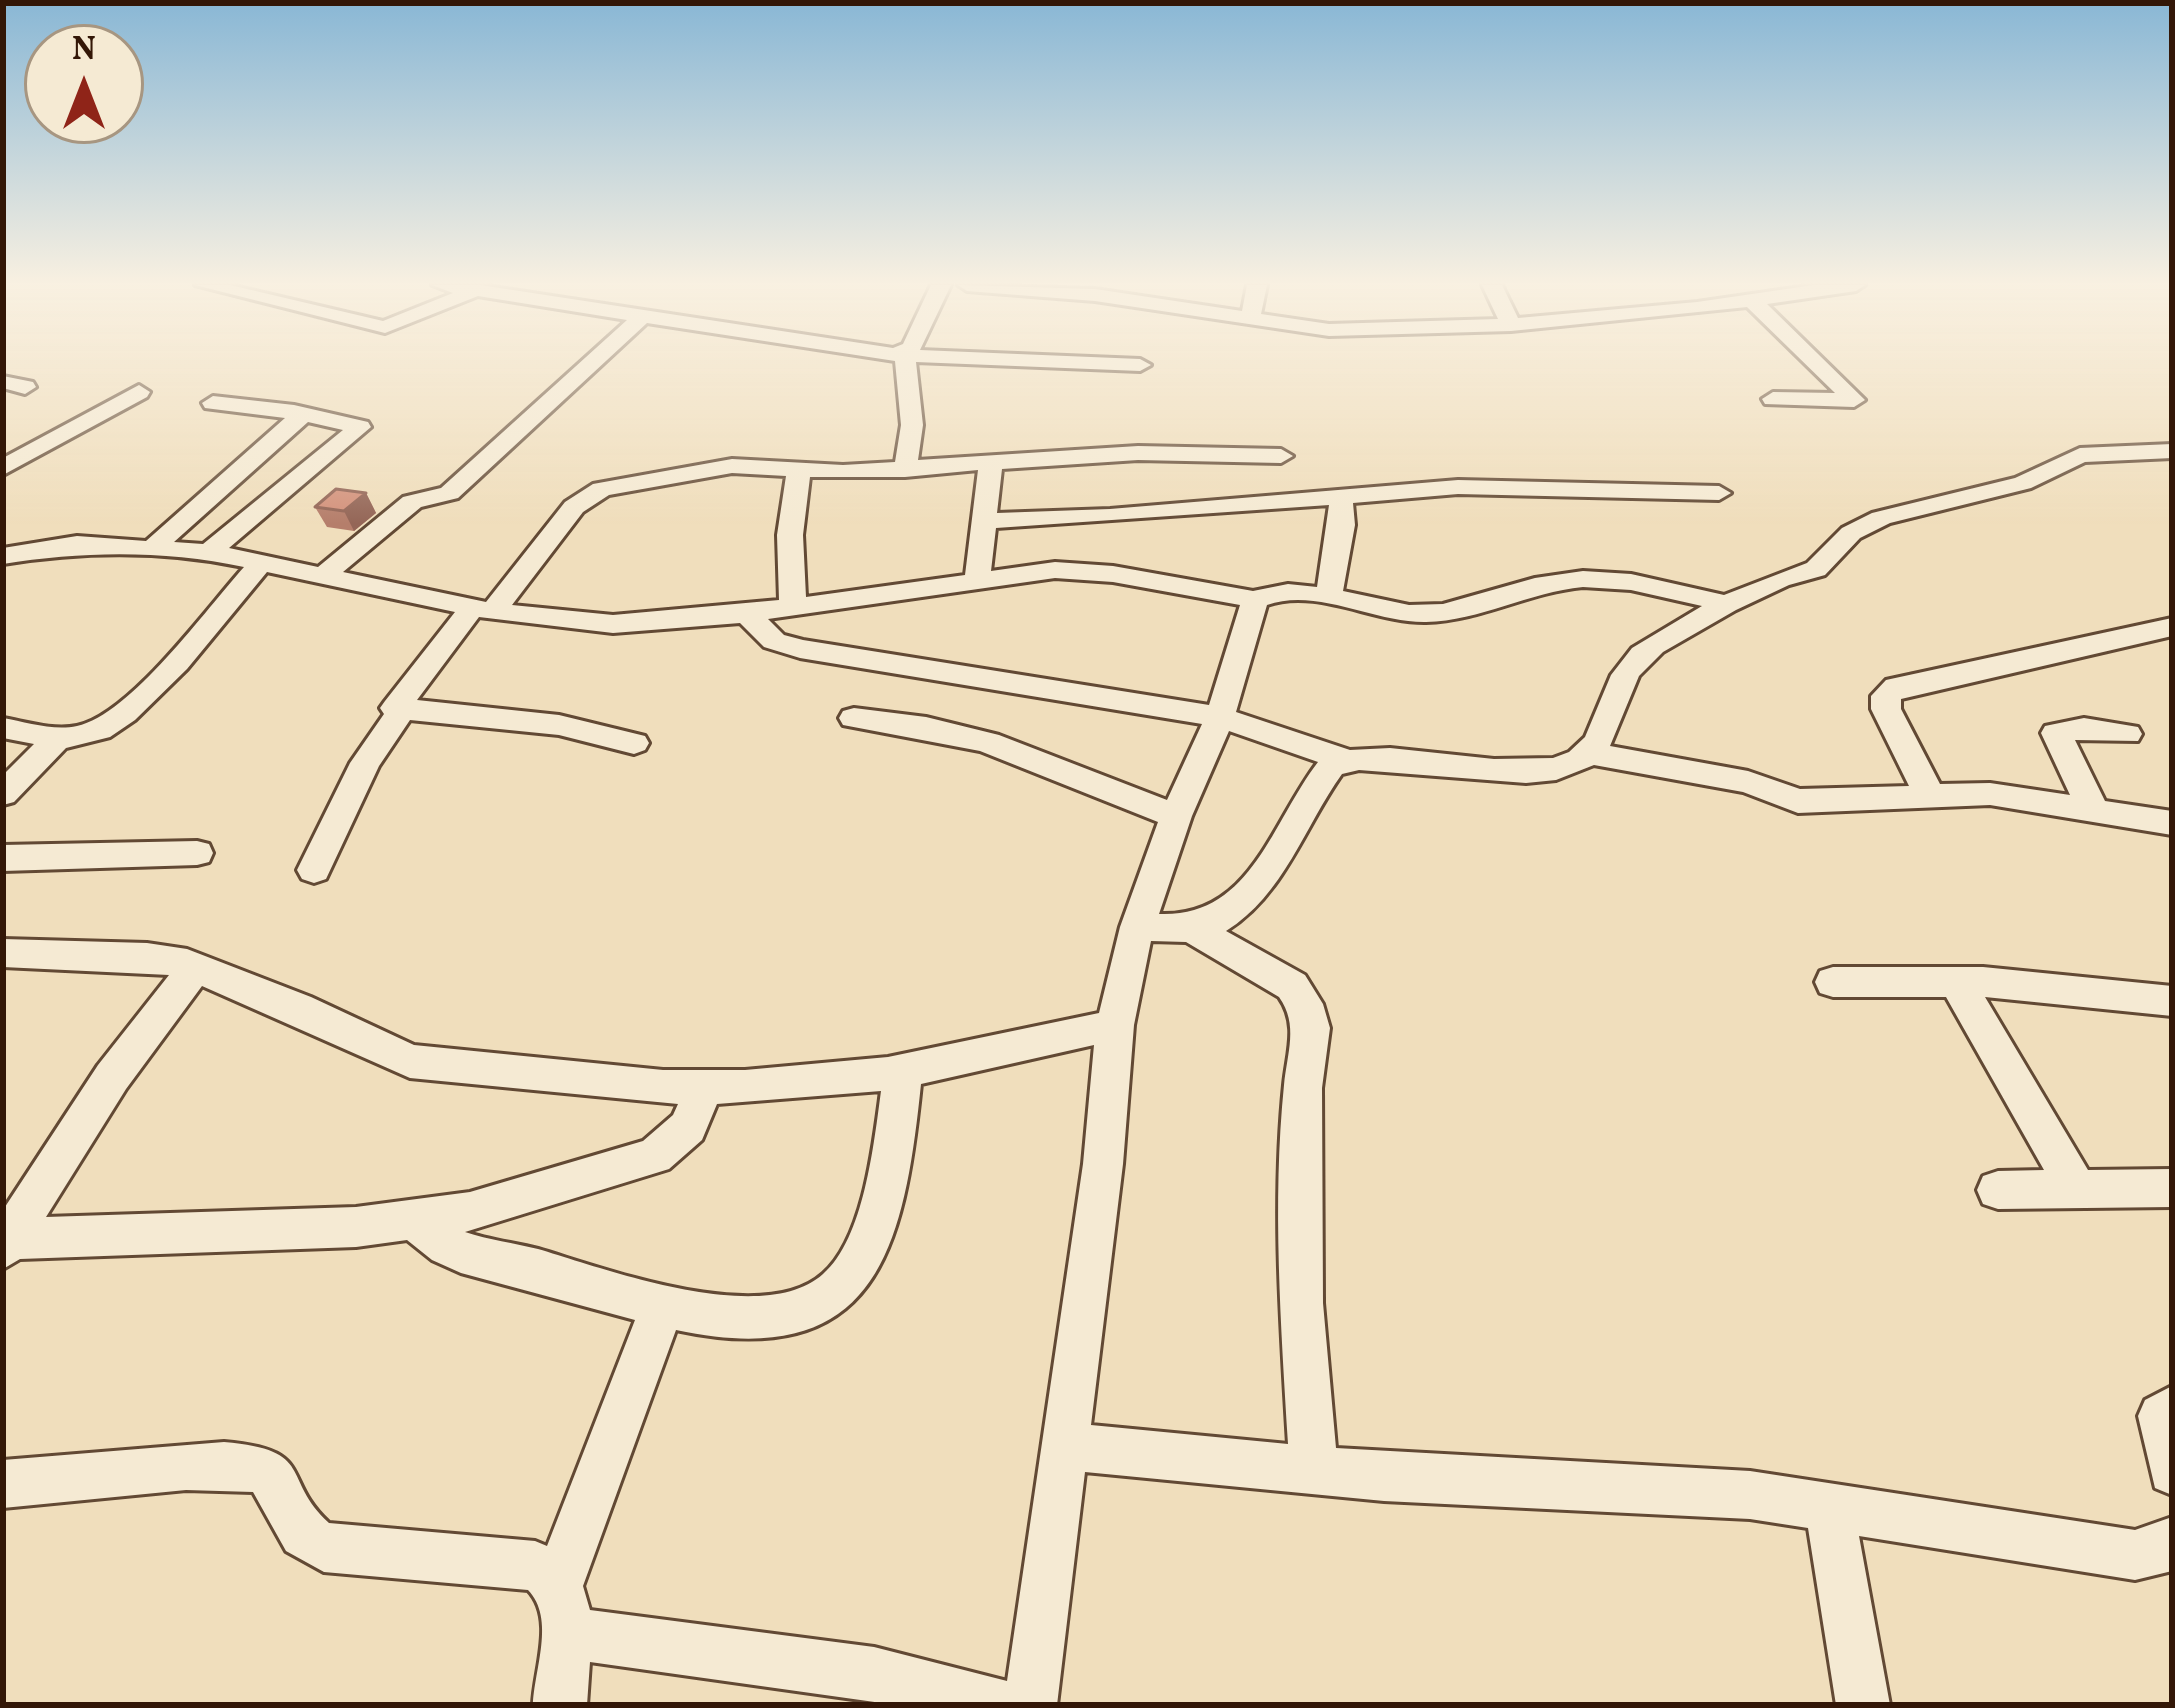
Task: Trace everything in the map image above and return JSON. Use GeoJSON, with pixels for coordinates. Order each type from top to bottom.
{"type":"FeatureCollection","features":[{"type":"Feature","properties":{"kind":"street"},"geometry":{"type":"LineString","coordinates":[[324,575],[408,505],[449,493],[590,365]]}},
{"type":"Feature","properties":{"kind":"street"},"geometry":{"type":"LineString","coordinates":[[902,365],[912,425],[905,470]]}},
{"type":"Feature","properties":{"kind":"street"},"geometry":{"type":"LineString","coordinates":[[1133,365],[1140,365]]}},
{"type":"Feature","properties":{"kind":"street"},"geometry":{"type":"LineString","coordinates":[[1773,399],[1854,400],[1818,365]]}},
{"type":"Feature","properties":{"kind":"street"},"geometry":{"type":"LineString","coordinates":[[3,468],[140,392]]}},
{"type":"Feature","properties":{"kind":"street"},"geometry":{"type":"LineString","coordinates":[[209,552],[360,427],[303,414],[213,403]]}},
{"type":"Feature","properties":{"kind":"street"},"geometry":{"type":"LineString","coordinates":[[153,548],[303,414]]}},
{"type":"Feature","properties":{"kind":"street"},"geometry":{"type":"LineString","coordinates":[[746,613],[774,641],[848,660],[1220,717],[1345,760],[1544,769],[1582,759],[1635,661],[1678,629],[1726,604],[1780,579],[1816,569],[1851,533],[1880,518],[2023,482],[2080,455],[2172,451]]}},
{"type":"Feature","properties":{"kind":"street"},"geometry":{"type":"LineString","coordinates":[[634,743],[559,725],[395,708],[399,697],[595,491],[732,466],[799,472],[905,470],[1138,453],[1281,456]]}},
{"type":"Feature","properties":{"kind":"street"},"geometry":{"type":"LineString","coordinates":[[977,582],[991,463]]}},
{"type":"Feature","properties":{"kind":"street"},"geometry":{"type":"LineString","coordinates":[[793,606],[790,535],[799,472]]}},
{"type":"Feature","properties":{"kind":"street"},"geometry":{"type":"LineString","coordinates":[[982,520],[1110,516],[1494,487],[1719,494]]}},
{"type":"Feature","properties":{"kind":"street"},"geometry":{"type":"LineString","coordinates":[[1328,598],[1342,525],[1340,497]]}},
{"type":"Feature","properties":{"kind":"street"},"geometry":{"type":"LineString","coordinates":[[3,556],[77,544],[209,552],[483,610],[613,624],[746,613],[1077,570],[1256,600],[1273,592],[1409,613],[1478,608],[1535,586],[1608,579],[1662,586],[1726,604]]}},
{"type":"Feature","properties":{"kind":"street"},"geometry":{"type":"LineString","coordinates":[[3,728],[58,737],[90,734],[131,707],[264,560]]}},
{"type":"Feature","properties":{"kind":"street"},"geometry":{"type":"LineString","coordinates":[[1030,1705],[1103,1164],[1115,1025],[1137,926],[1176,816],[1220,717],[1256,600]]}},
{"type":"Feature","properties":{"kind":"street"},"geometry":{"type":"LineString","coordinates":[[1929,794],[1886,709],[1886,696],[1896,687],[2172,627]]}},
{"type":"Feature","properties":{"kind":"street"},"geometry":{"type":"LineString","coordinates":[[314,870],[358,778],[401,711]]}},
{"type":"Feature","properties":{"kind":"street"},"geometry":{"type":"LineString","coordinates":[[854,718],[926,727],[988,742],[1176,816]]}},
{"type":"Feature","properties":{"kind":"street"},"geometry":{"type":"LineString","coordinates":[[2092,807],[2056,733],[2084,728],[2127,734]]}},
{"type":"Feature","properties":{"kind":"street"},"geometry":{"type":"LineString","coordinates":[[3,794],[58,737]]}},
{"type":"Feature","properties":{"kind":"street"},"geometry":{"type":"LineString","coordinates":[[1587,753],[1748,782],[1798,801],[1990,794],[2172,823]]}},
{"type":"Feature","properties":{"kind":"street"},"geometry":{"type":"LineString","coordinates":[[1137,926],[1195,930],[1245,904],[1322,776],[1345,760]]}},
{"type":"Feature","properties":{"kind":"street"},"geometry":{"type":"LineString","coordinates":[[3,858],[197,853]]}},
{"type":"Feature","properties":{"kind":"street"},"geometry":{"type":"LineString","coordinates":[[1195,930],[1292,986],[1305,1004],[1311,1028],[1303,1088],[1301,1303],[1314,1471]]}},
{"type":"Feature","properties":{"kind":"street"},"geometry":{"type":"LineString","coordinates":[[3,953],[147,957],[196,967],[410,1061],[586,1082],[704,1088],[841,1080],[1115,1025]]}},
{"type":"Feature","properties":{"kind":"street"},"geometry":{"type":"LineString","coordinates":[[5,1242],[112,1077],[196,967]]}},
{"type":"Feature","properties":{"kind":"street"},"geometry":{"type":"LineString","coordinates":[[1833,982],[1956,981],[2172,1001]]}},
{"type":"Feature","properties":{"kind":"street"},"geometry":{"type":"LineString","coordinates":[[1956,981],[2077,1189]]}},
{"type":"Feature","properties":{"kind":"street"},"geometry":{"type":"LineString","coordinates":[[415,1221],[453,1249],[663,1304],[759,1319],[817,1306],[842,1287],[888,1176],[903,1071]]}},
{"type":"Feature","properties":{"kind":"street"},"geometry":{"type":"LineString","coordinates":[[5,1242],[415,1221],[541,1193],[655,1156],[688,1127],[704,1088]]}},
{"type":"Feature","properties":{"kind":"street"},"geometry":{"type":"LineString","coordinates":[[1998,1190],[2172,1188]]}},
{"type":"Feature","properties":{"kind":"street"},"geometry":{"type":"LineString","coordinates":[[568,1644],[558,1584],[663,1304]]}},
{"type":"Feature","properties":{"kind":"street"},"geometry":{"type":"LineString","coordinates":[[2169,1410],[2162,1425],[2172,1471]]}},
{"type":"Feature","properties":{"kind":"street"},"geometry":{"type":"LineString","coordinates":[[1062,1446],[1314,1471],[1750,1495],[2134,1555],[2157,1552],[2172,1542]]}},
{"type":"Feature","properties":{"kind":"street"},"geometry":{"type":"LineString","coordinates":[[3,1484],[212,1462],[247,1464],[270,1475],[308,1540],[323,1546],[535,1565],[558,1584]]}},
{"type":"Feature","properties":{"kind":"street"},"geometry":{"type":"LineString","coordinates":[[1828,1508],[1863,1705]]}},
{"type":"Feature","properties":{"kind":"street"},"geometry":{"type":"LineString","coordinates":[[560,1705],[561,1659],[568,1644],[580,1635],[874,1672],[999,1705]]}},
{"type":"Feature","properties":{"kind":"building"},"geometry":{"type":"Polygon","coordinates":[[[336,489],[366,493],[344,511],[315,507],[336,489]]]}}]}
